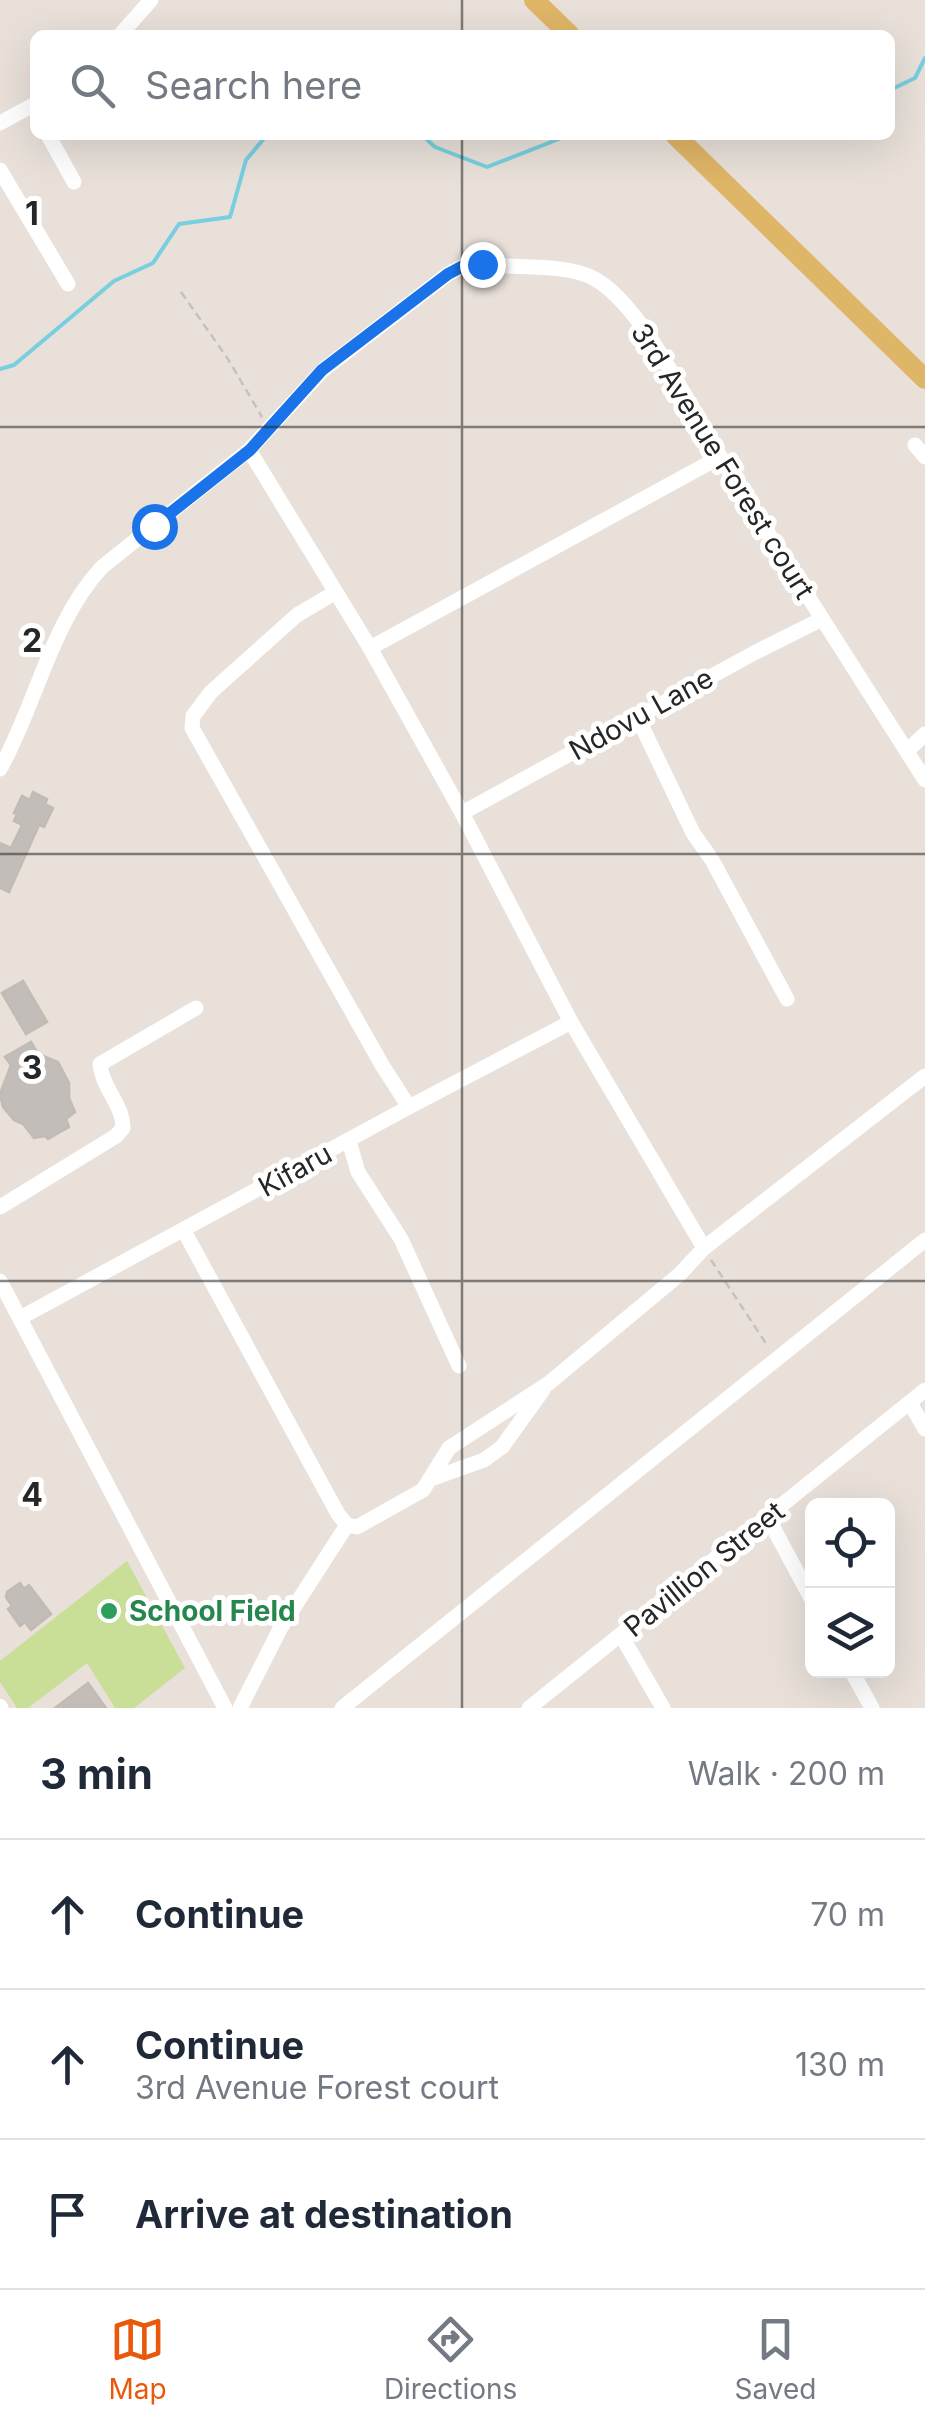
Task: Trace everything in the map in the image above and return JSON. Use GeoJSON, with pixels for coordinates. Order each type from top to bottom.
{"type":"FeatureCollection","features":[{"type":"Feature","properties":{"kind":"main road"},"geometry":{"type":"LineString","coordinates":[[534,0],[565,30]]}},
{"type":"Feature","properties":{"kind":"main road"},"geometry":{"type":"LineString","coordinates":[[683,142],[925,379]]}},
{"type":"Feature","properties":{"kind":"street"},"geometry":{"type":"LineString","coordinates":[[124,30],[151,0]]}},
{"type":"Feature","properties":{"kind":"street"},"geometry":{"type":"LineString","coordinates":[[0,123],[30,109]]}},
{"type":"Feature","properties":{"kind":"street"},"geometry":{"type":"LineString","coordinates":[[51,140],[74,182]]}},
{"type":"Feature","properties":{"kind":"street"},"geometry":{"type":"LineString","coordinates":[[0,170],[68,284]]}},
{"type":"Feature","properties":{"kind":"street","name":"3rd Avenue Forest court"},"geometry":{"type":"LineString","coordinates":[[0,769],[24,723],[60,635],[91,579],[250,450],[322,370],[448,274],[465,265],[482,264],[590,276],[608,288],[641,326],[925,780]]}},
{"type":"Feature","properties":{"kind":"street"},"geometry":{"type":"LineString","coordinates":[[250,450],[370,648],[571,1022],[704,1248]]}},
{"type":"Feature","properties":{"kind":"street"},"geometry":{"type":"LineString","coordinates":[[370,648],[720,456]]}},
{"type":"Feature","properties":{"kind":"street"},"geometry":{"type":"LineString","coordinates":[[336,592],[297,615],[211,692],[193,716],[192,728],[382,1065],[409,1106]]}},
{"type":"Feature","properties":{"kind":"street","name":"Ndovu Lane"},"geometry":{"type":"LineString","coordinates":[[462,814],[637,716],[822,620]]}},
{"type":"Feature","properties":{"kind":"street"},"geometry":{"type":"LineString","coordinates":[[637,716],[693,833],[712,860],[787,999]]}},
{"type":"Feature","properties":{"kind":"street"},"geometry":{"type":"LineString","coordinates":[[907,751],[925,734]]}},
{"type":"Feature","properties":{"kind":"street"},"geometry":{"type":"LineString","coordinates":[[0,1206],[124,1128],[124,1116],[101,1077],[100,1064],[196,1008]]}},
{"type":"Feature","properties":{"kind":"street","name":"Kifaru"},"geometry":{"type":"LineString","coordinates":[[20,1318],[571,1022]]}},
{"type":"Feature","properties":{"kind":"street"},"geometry":{"type":"LineString","coordinates":[[184,1231],[338,1514],[348,1525],[357,1527],[423,1490],[450,1448],[548,1383],[680,1274],[704,1248],[925,1076]]}},
{"type":"Feature","properties":{"kind":"street"},"geometry":{"type":"LineString","coordinates":[[349,1141],[358,1172],[401,1239],[459,1366]]}},
{"type":"Feature","properties":{"kind":"street"},"geometry":{"type":"LineString","coordinates":[[342,1708],[925,1240]]}},
{"type":"Feature","properties":{"kind":"street"},"geometry":{"type":"LineString","coordinates":[[0,1280],[226,1708]]}},
{"type":"Feature","properties":{"kind":"street"},"geometry":{"type":"LineString","coordinates":[[431,1479],[484,1460],[502,1447],[548,1383]]}},
{"type":"Feature","properties":{"kind":"street","name":"Pavillion Street"},"geometry":{"type":"LineString","coordinates":[[529,1708],[925,1390]]}},
{"type":"Feature","properties":{"kind":"street"},"geometry":{"type":"LineString","coordinates":[[910,1403],[925,1429]]}},
{"type":"Feature","properties":{"kind":"street"},"geometry":{"type":"LineString","coordinates":[[768,1518],[806,1588]]}},
{"type":"Feature","properties":{"kind":"street"},"geometry":{"type":"LineString","coordinates":[[240,1708],[280,1629],[348,1525]]}},
{"type":"Feature","properties":{"kind":"street"},"geometry":{"type":"LineString","coordinates":[[622,1635],[663,1708]]}},
{"type":"Feature","properties":{"kind":"street"},"geometry":{"type":"LineString","coordinates":[[855,1678],[872,1708]]}},
{"type":"Feature","properties":{"kind":"path"},"geometry":{"type":"LineString","coordinates":[[181,292],[250,394],[266,433]]}},
{"type":"Feature","properties":{"kind":"path"},"geometry":{"type":"LineString","coordinates":[[704,1248],[776,1359]]}},
{"type":"Feature","properties":{"kind":"green space","name":"School Field"},"geometry":{"type":"Polygon","coordinates":[[[127,1561],[185,1668],[134,1708],[115,1708],[87,1663],[28,1708],[17,1708],[0,1682],[0,1661],[127,1561]]]}},
{"type":"Feature","properties":{"kind":"building"},"geometry":{"type":"Polygon","coordinates":[[[33,792],[47,799],[45,804],[53,808],[44,827],[39,825],[9,892],[0,888],[0,843],[11,848],[22,825],[14,821],[14,813],[22,796],[30,800],[33,792]]]}},
{"type":"Feature","properties":{"kind":"building"},"geometry":{"type":"Polygon","coordinates":[[[23,981],[47,1022],[26,1034],[2,993],[23,981]]]}},
{"type":"Feature","properties":{"kind":"building"},"geometry":{"type":"Polygon","coordinates":[[[31,1042],[38,1054],[58,1062],[69,1083],[69,1098],[75,1112],[66,1119],[69,1127],[48,1139],[34,1138],[23,1124],[14,1120],[3,1107],[0,1094],[11,1065],[5,1057],[31,1042]]]}},
{"type":"Feature","properties":{"kind":"building"},"geometry":{"type":"Polygon","coordinates":[[[20,1583],[24,1589],[29,1585],[51,1614],[31,1630],[25,1622],[20,1626],[8,1609],[12,1606],[7,1592],[20,1583]]]}},
{"type":"Feature","properties":{"kind":"building"},"geometry":{"type":"Polygon","coordinates":[[[88,1683],[106,1708],[55,1708],[88,1683]]]}},
{"type":"Feature","properties":{"kind":"waterway"},"geometry":{"type":"LineString","coordinates":[[895,88],[915,78],[925,58]]}},
{"type":"Feature","properties":{"kind":"waterway"},"geometry":{"type":"LineString","coordinates":[[0,369],[14,365],[114,281],[153,263],[179,224],[230,217],[246,160],[263,140]]}},
{"type":"Feature","properties":{"kind":"waterway"},"geometry":{"type":"LineString","coordinates":[[427,140],[435,147],[487,167],[556,140]]}},
{"type":"Feature","properties":{"kind":"place","name":"School Field"},"geometry":{"type":"Point","coordinates":[109,1611]}},
{"type":"Feature","properties":{"kind":"route"},"geometry":{"type":"LineString","coordinates":[[154,526],[250,450],[322,370],[448,274],[465,265],[482,264]]}}]}
